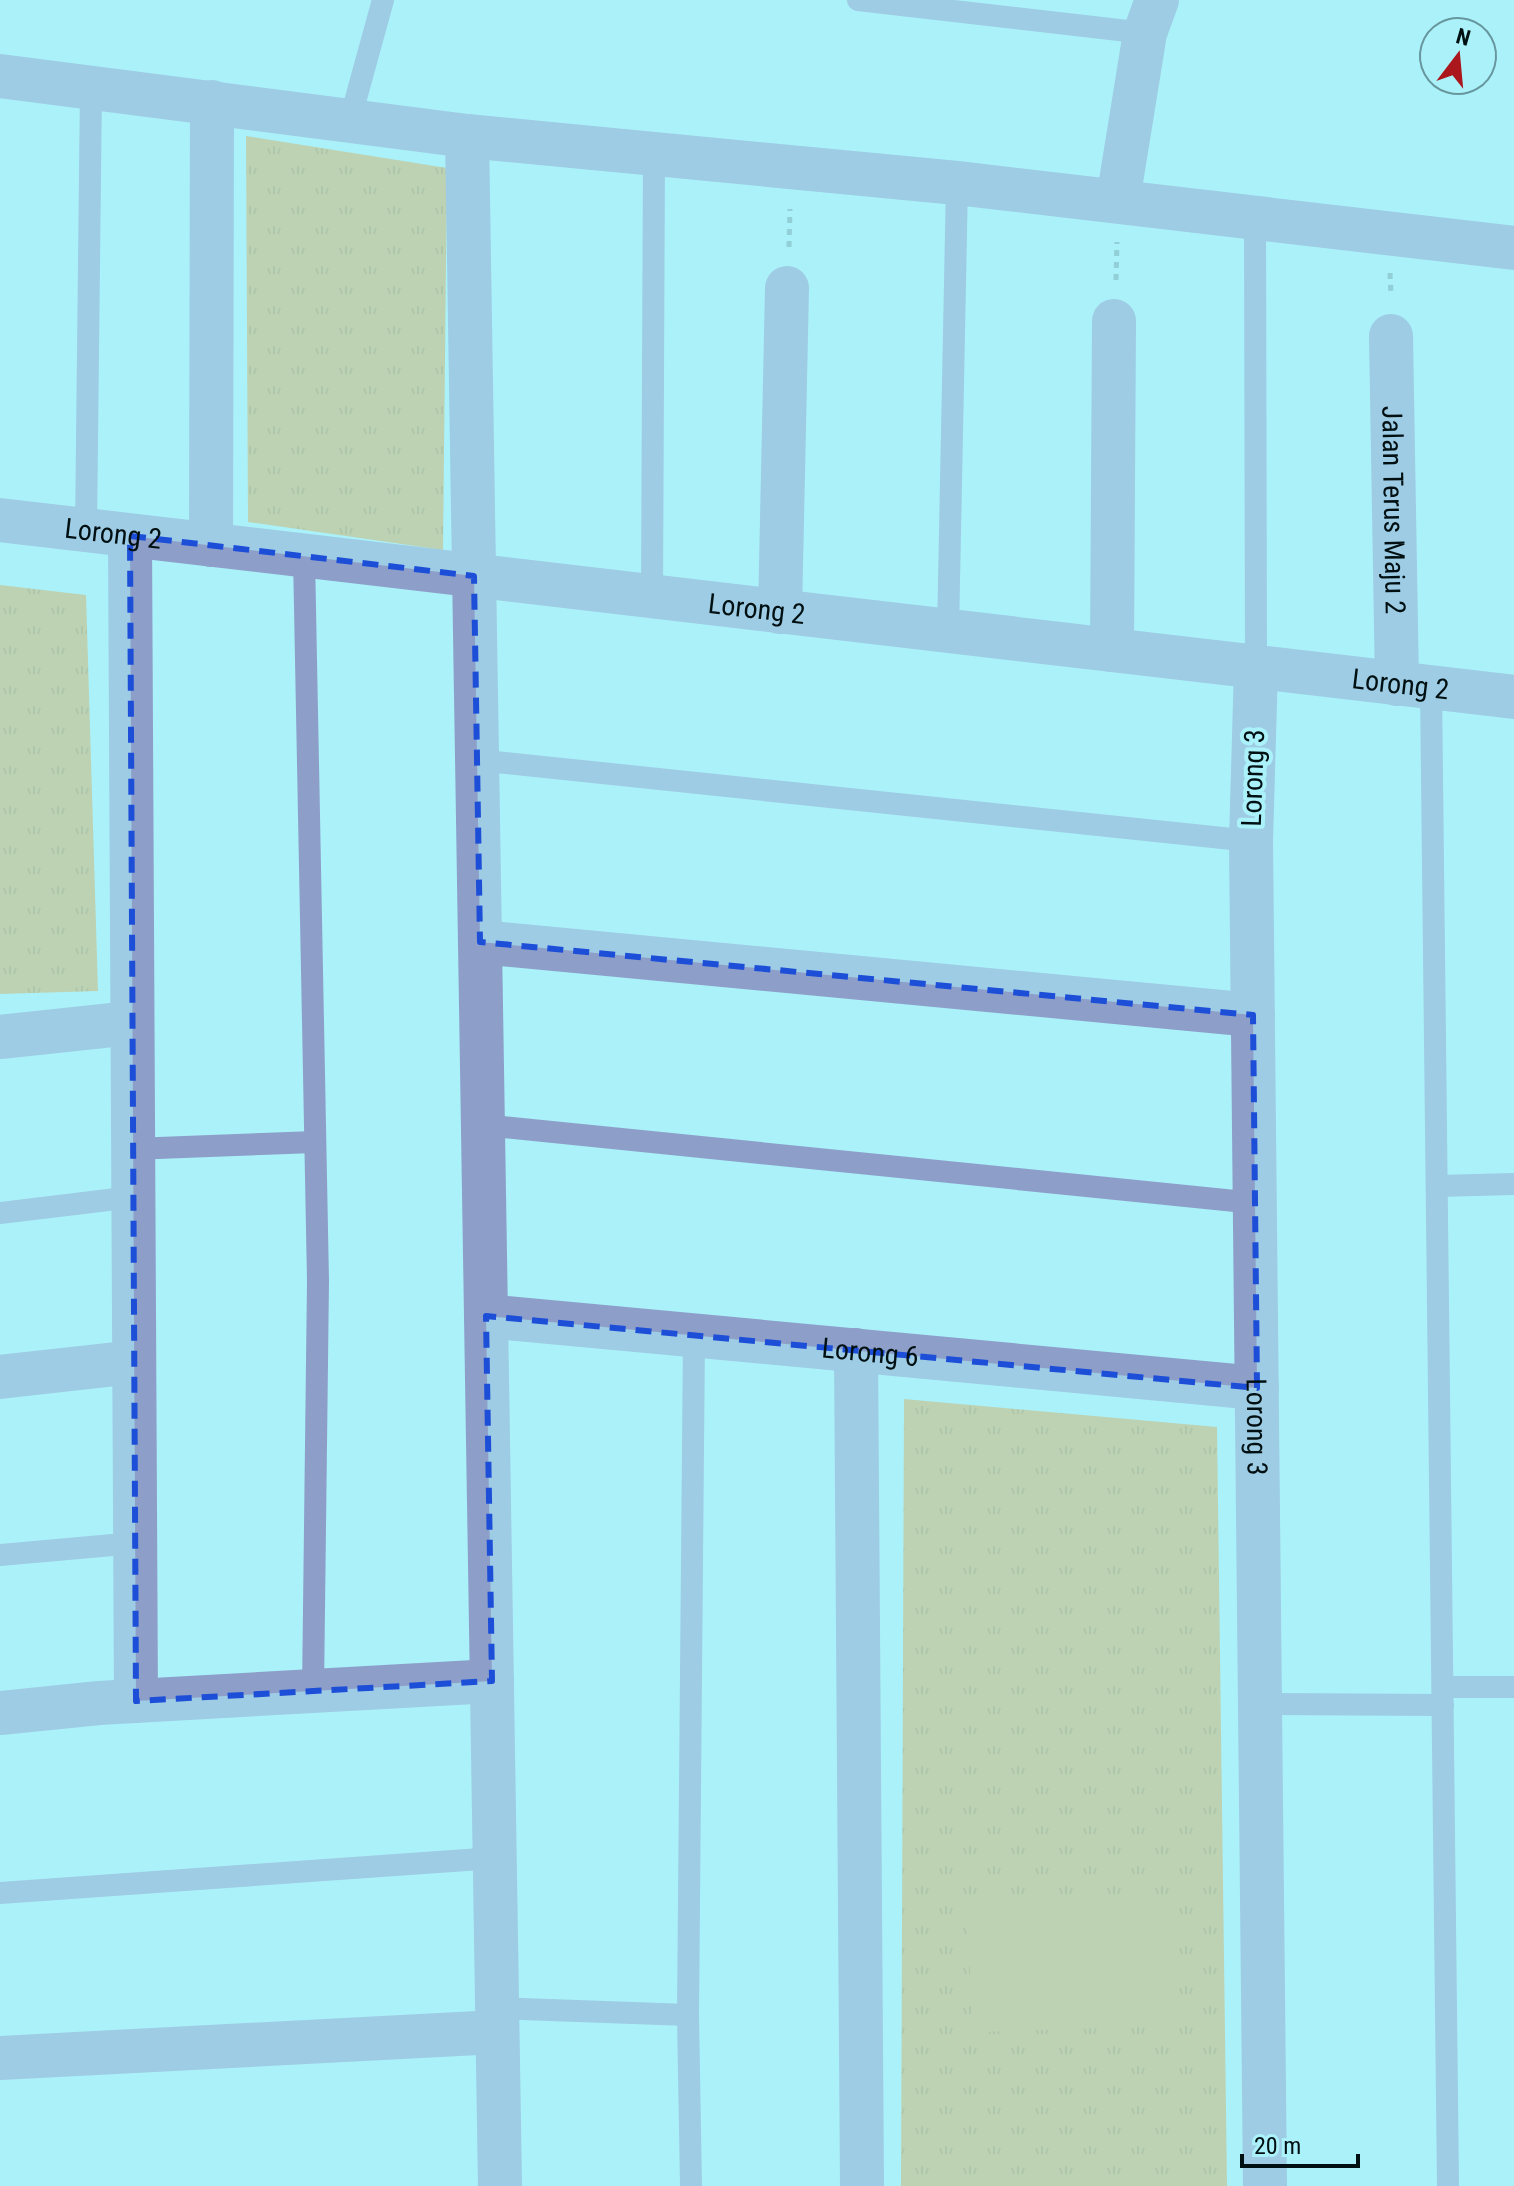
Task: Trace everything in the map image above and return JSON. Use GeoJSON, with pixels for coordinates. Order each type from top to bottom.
{"type":"FeatureCollection","features":[{"type":"Feature","properties":{"kind":"street"},"geometry":{"type":"LineString","coordinates":[[1118,200],[1151,17]]}},
{"type":"Feature","properties":{"kind":"street"},"geometry":{"type":"LineString","coordinates":[[0,76],[467,136],[1118,200],[1514,248]]}},
{"type":"Feature","properties":{"kind":"street"},"geometry":{"type":"LineString","coordinates":[[211,545],[212,102]]}},
{"type":"Feature","properties":{"kind":"street"},"geometry":{"type":"LineString","coordinates":[[467,136],[500,2186]]}},
{"type":"Feature","properties":{"kind":"street"},"geometry":{"type":"LineString","coordinates":[[780,612],[787,288]]}},
{"type":"Feature","properties":{"kind":"street"},"geometry":{"type":"LineString","coordinates":[[1112,650],[1114,321]]}},
{"type":"Feature","properties":{"kind":"street","name":"Jalan Terus Maju 2"},"geometry":{"type":"LineString","coordinates":[[1391,336],[1414,686]]}},
{"type":"Feature","properties":{"kind":"street","name":"Lorong 2"},"geometry":{"type":"LineString","coordinates":[[0,520],[1514,697]]}},
{"type":"Feature","properties":{"kind":"street"},"geometry":{"type":"LineString","coordinates":[[130,536],[136,1701]]}},
{"type":"Feature","properties":{"kind":"street","name":"Lorong 3"},"geometry":{"type":"LineString","coordinates":[[1256,667],[1251,841],[1265,2186]]}},
{"type":"Feature","properties":{"kind":"street"},"geometry":{"type":"LineString","coordinates":[[480,942],[1253,1015]]}},
{"type":"Feature","properties":{"kind":"street"},"geometry":{"type":"LineString","coordinates":[[0,1037],[131,1023]]}},
{"type":"Feature","properties":{"kind":"street","name":"Lorong 6"},"geometry":{"type":"LineString","coordinates":[[486,1316],[1257,1388]]}},
{"type":"Feature","properties":{"kind":"street"},"geometry":{"type":"LineString","coordinates":[[856,1350],[862,2186]]}},
{"type":"Feature","properties":{"kind":"street"},"geometry":{"type":"LineString","coordinates":[[0,1377],[134,1362]]}},
{"type":"Feature","properties":{"kind":"street"},"geometry":{"type":"LineString","coordinates":[[0,1713],[136,1701],[492,1681]]}},
{"type":"Feature","properties":{"kind":"street"},"geometry":{"type":"LineString","coordinates":[[0,2058],[497,2020]]}},
{"type":"Feature","properties":{"kind":"lane"},"geometry":{"type":"LineString","coordinates":[[350,120],[383,0]]}},
{"type":"Feature","properties":{"kind":"lane"},"geometry":{"type":"LineString","coordinates":[[858,0],[1151,17]]}},
{"type":"Feature","properties":{"kind":"lane"},"geometry":{"type":"LineString","coordinates":[[86,530],[91,87]]}},
{"type":"Feature","properties":{"kind":"lane"},"geometry":{"type":"LineString","coordinates":[[652,596],[654,153]]}},
{"type":"Feature","properties":{"kind":"lane"},"geometry":{"type":"LineString","coordinates":[[948,632],[957,183]]}},
{"type":"Feature","properties":{"kind":"lane"},"geometry":{"type":"LineString","coordinates":[[1255,216],[1256,667]]}},
{"type":"Feature","properties":{"kind":"lane"},"geometry":{"type":"LineString","coordinates":[[304,556],[318,1281],[313,1691]]}},
{"type":"Feature","properties":{"kind":"lane"},"geometry":{"type":"LineString","coordinates":[[1414,686],[1437,1186],[1448,2186]]}},
{"type":"Feature","properties":{"kind":"lane"},"geometry":{"type":"LineString","coordinates":[[477,760],[1251,841]]}},
{"type":"Feature","properties":{"kind":"lane"},"geometry":{"type":"LineString","coordinates":[[483,1125],[1255,1203]]}},
{"type":"Feature","properties":{"kind":"lane"},"geometry":{"type":"LineString","coordinates":[[132,1149],[315,1142]]}},
{"type":"Feature","properties":{"kind":"lane"},"geometry":{"type":"LineString","coordinates":[[1437,1186],[1514,1184]]}},
{"type":"Feature","properties":{"kind":"lane"},"geometry":{"type":"LineString","coordinates":[[0,1213],[133,1197]]}},
{"type":"Feature","properties":{"kind":"lane"},"geometry":{"type":"LineString","coordinates":[[691,2186],[688,2015],[694,1335]]}},
{"type":"Feature","properties":{"kind":"lane"},"geometry":{"type":"LineString","coordinates":[[0,1555],[135,1543]]}},
{"type":"Feature","properties":{"kind":"lane"},"geometry":{"type":"LineString","coordinates":[[1260,1704],[1443,1696],[1514,1687]]}},
{"type":"Feature","properties":{"kind":"lane"},"geometry":{"type":"LineString","coordinates":[[0,1893],[495,1858]]}},
{"type":"Feature","properties":{"kind":"lane"},"geometry":{"type":"LineString","coordinates":[[497,2020],[688,2015]]}},
{"type":"Feature","properties":{"kind":"path"},"geometry":{"type":"LineString","coordinates":[[787,288],[792,166]]}},
{"type":"Feature","properties":{"kind":"path"},"geometry":{"type":"LineString","coordinates":[[1114,321],[1118,200]]}},
{"type":"Feature","properties":{"kind":"path"},"geometry":{"type":"LineString","coordinates":[[1390,232],[1391,336]]}},
{"type":"Feature","properties":{"kind":"highlighted area"},"geometry":{"type":"Polygon","coordinates":[[[130,536],[474,576],[480,942],[1253,1015],[1257,1388],[486,1316],[492,1681],[136,1701],[130,536]]]}},
{"type":"Feature","properties":{"kind":"green space"},"geometry":{"type":"Polygon","coordinates":[[[246,136],[447,168],[443,550],[248,522],[246,136]]]}},
{"type":"Feature","properties":{"kind":"green space"},"geometry":{"type":"Polygon","coordinates":[[[0,585],[86,595],[98,991],[0,994],[0,585]]]}},
{"type":"Feature","properties":{"kind":"green space"},"geometry":{"type":"Polygon","coordinates":[[[904,1399],[1217,1427],[1227,2186],[901,2186],[904,1399]]]}},
{"type":"Feature","properties":{"kind":"green space"},"geometry":{"type":"Polygon","coordinates":[[[1170,1900],[1175,2026],[972,2032],[968,1906],[1170,1900]]]}}]}
